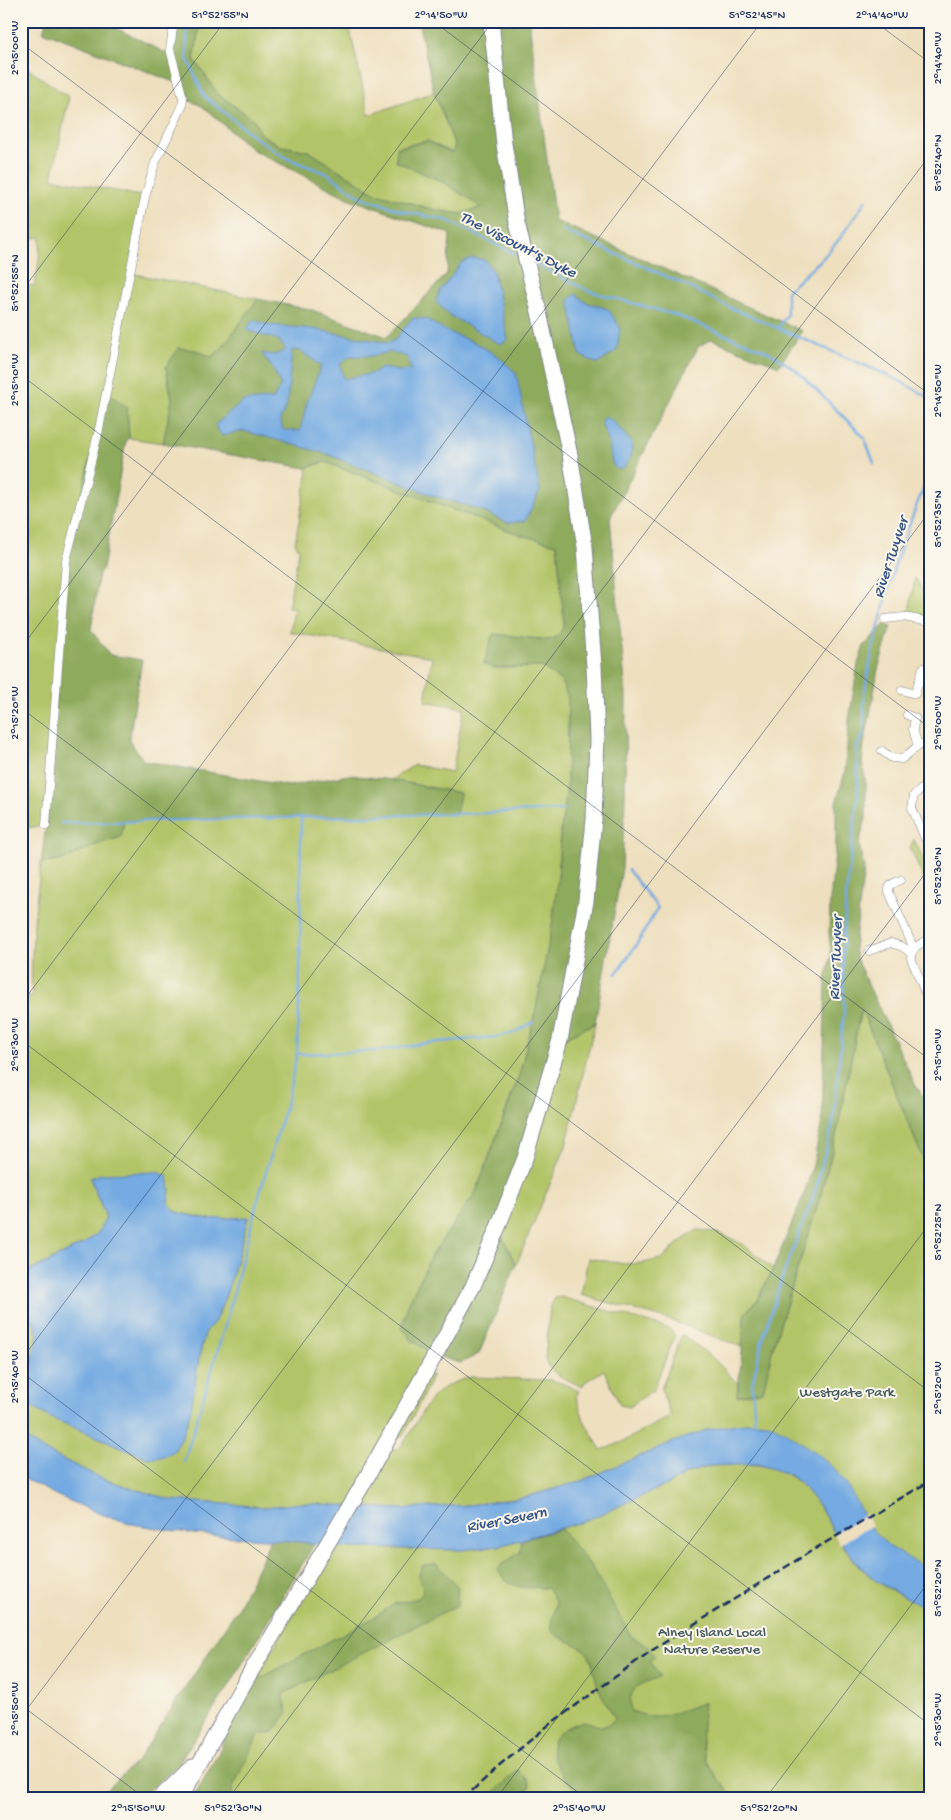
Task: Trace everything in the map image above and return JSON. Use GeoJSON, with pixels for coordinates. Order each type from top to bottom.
{"type":"FeatureCollection","features":[{"type":"Feature","properties":{"kind":"highway"},"geometry":{"type":"LineString","coordinates":[[180,1799],[244,1684],[360,1489],[473,1286],[525,1158],[560,1040],[586,901],[594,819],[597,739],[594,666],[585,546],[570,455],[516,214],[504,144],[491,21]]}},
{"type":"Feature","properties":{"kind":"highway"},"geometry":{"type":"LineString","coordinates":[[159,1799],[204,1754]]}},
{"type":"Feature","properties":{"kind":"street"},"geometry":{"type":"LineString","coordinates":[[46,825],[66,560],[98,434],[145,197],[155,163],[182,107],[183,98],[170,49],[174,21]]}},
{"type":"Feature","properties":{"kind":"street"},"geometry":{"type":"LineString","coordinates":[[885,619],[904,617],[930,622]]}},
{"type":"Feature","properties":{"kind":"street"},"geometry":{"type":"LineString","coordinates":[[902,690],[915,694],[923,668],[930,670]]}},
{"type":"Feature","properties":{"kind":"street"},"geometry":{"type":"LineString","coordinates":[[907,715],[915,718],[913,730],[918,746]]}},
{"type":"Feature","properties":{"kind":"street"},"geometry":{"type":"LineString","coordinates":[[882,751],[892,758],[902,759],[918,746],[930,741]]}},
{"type":"Feature","properties":{"kind":"street"},"geometry":{"type":"LineString","coordinates":[[930,783],[918,791],[912,800],[912,808],[930,850]]}},
{"type":"Feature","properties":{"kind":"street"},"geometry":{"type":"LineString","coordinates":[[900,880],[891,884],[888,889],[912,951],[913,966],[930,1005]]}},
{"type":"Feature","properties":{"kind":"street"},"geometry":{"type":"LineString","coordinates":[[912,951],[918,944],[930,940]]}},
{"type":"Feature","properties":{"kind":"street"},"geometry":{"type":"LineString","coordinates":[[869,951],[891,943],[912,951]]}},
{"type":"Feature","properties":{"kind":"green space"},"geometry":{"type":"Polygon","coordinates":[[[47,21],[102,21],[172,56],[174,21],[200,21],[194,59],[218,94],[255,121],[259,133],[281,146],[308,151],[376,193],[435,210],[461,214],[481,207],[445,183],[396,161],[397,148],[427,141],[452,153],[455,146],[434,92],[418,21],[529,21],[555,221],[802,331],[779,366],[711,339],[698,347],[610,518],[626,694],[625,797],[622,868],[595,1023],[560,1040],[498,1227],[516,1265],[479,1354],[461,1363],[443,1358],[421,1347],[402,1328],[408,1304],[431,1256],[476,1192],[519,1076],[536,1009],[552,926],[558,879],[560,837],[567,788],[568,698],[561,681],[542,667],[494,668],[484,664],[493,634],[549,640],[561,631],[564,622],[557,544],[521,535],[325,462],[306,468],[163,443],[172,400],[166,367],[179,348],[195,350],[212,357],[221,349],[258,299],[312,310],[387,337],[447,274],[450,234],[350,199],[253,150],[202,106],[183,98],[179,84],[43,31],[47,21]]]}},
{"type":"Feature","properties":{"kind":"green space"},"geometry":{"type":"Polygon","coordinates":[[[200,21],[348,21],[369,115],[434,92],[455,146],[452,153],[427,141],[397,147],[396,161],[445,183],[482,207],[461,214],[435,210],[376,193],[308,151],[281,146],[259,133],[255,121],[218,94],[194,59],[200,21]]]}},
{"type":"Feature","properties":{"kind":"green space"},"geometry":{"type":"Polygon","coordinates":[[[21,64],[69,97],[52,178],[145,197],[130,273],[258,299],[221,349],[212,357],[195,350],[166,367],[172,400],[163,443],[129,438],[127,407],[46,825],[21,829],[21,285],[34,286],[38,270],[41,237],[23,240],[26,216],[21,213],[21,64]]]}},
{"type":"Feature","properties":{"kind":"green space"},"geometry":{"type":"Polygon","coordinates":[[[106,392],[127,407],[129,438],[126,440],[103,569],[99,573],[91,630],[110,655],[142,660],[129,740],[144,761],[289,786],[349,775],[391,780],[460,793],[456,814],[124,821],[121,837],[101,843],[60,861],[41,863],[46,825],[67,558],[106,392]]]}},
{"type":"Feature","properties":{"kind":"green space","name":"Westgate Park"},"geometry":{"type":"Polygon","coordinates":[[[325,462],[521,535],[557,544],[564,622],[561,631],[549,640],[493,634],[484,664],[494,668],[542,667],[561,681],[569,698],[567,788],[560,837],[558,879],[552,926],[536,1009],[519,1075],[476,1192],[431,1256],[404,1318],[410,1339],[437,1357],[427,1373],[433,1376],[403,1436],[399,1437],[391,1434],[385,1445],[397,1450],[407,1438],[431,1399],[443,1388],[471,1377],[549,1380],[562,1383],[579,1391],[576,1397],[584,1420],[601,1450],[610,1447],[671,1417],[661,1389],[682,1334],[716,1361],[738,1384],[737,1396],[763,1391],[773,1347],[821,1194],[837,1132],[861,1008],[930,1176],[930,1586],[907,1579],[803,1461],[710,1429],[673,1442],[581,1481],[526,1497],[469,1505],[399,1509],[303,1503],[266,1507],[171,1500],[103,1479],[41,1449],[21,1435],[21,1397],[38,1411],[51,1418],[148,1458],[175,1450],[189,1417],[196,1371],[205,1332],[215,1321],[248,1218],[208,1219],[175,1212],[168,1202],[170,1188],[90,1178],[106,1217],[98,1233],[85,1243],[21,1275],[21,998],[32,997],[34,930],[41,863],[60,861],[101,843],[121,837],[124,821],[456,814],[460,793],[391,780],[414,765],[452,772],[464,708],[425,701],[432,657],[290,632],[294,609],[288,607],[299,549],[295,543],[308,471],[306,468],[325,462]]]}},
{"type":"Feature","properties":{"kind":"green space"},"geometry":{"type":"Polygon","coordinates":[[[915,578],[927,598],[930,599],[930,619],[908,616],[915,578]]]}},
{"type":"Feature","properties":{"kind":"green space"},"geometry":{"type":"Polygon","coordinates":[[[885,624],[891,627],[878,669],[862,762],[866,784],[866,818],[859,844],[864,868],[854,949],[858,963],[916,1086],[930,1107],[930,1176],[861,1008],[837,1132],[821,1194],[773,1347],[763,1391],[737,1396],[745,1313],[758,1299],[773,1269],[804,1194],[813,1165],[822,1121],[826,980],[831,954],[829,933],[830,900],[836,844],[836,803],[845,772],[849,720],[858,664],[864,646],[885,624]]]}},
{"type":"Feature","properties":{"kind":"green space"},"geometry":{"type":"Polygon","coordinates":[[[914,839],[930,875],[930,893],[910,848],[914,839]]]}},
{"type":"Feature","properties":{"kind":"green space"},"geometry":{"type":"Polygon","coordinates":[[[595,1023],[566,1146],[516,1265],[498,1227],[560,1040],[595,1023]]]}},
{"type":"Feature","properties":{"kind":"green space"},"geometry":{"type":"Polygon","coordinates":[[[697,1230],[709,1231],[738,1242],[773,1269],[758,1299],[745,1313],[742,1347],[664,1318],[581,1295],[588,1258],[624,1264],[644,1263],[664,1258],[677,1244],[697,1230]]]}},
{"type":"Feature","properties":{"kind":"green space"},"geometry":{"type":"Polygon","coordinates":[[[561,1297],[670,1329],[675,1336],[653,1390],[629,1407],[620,1405],[604,1370],[585,1382],[582,1387],[550,1369],[545,1359],[550,1306],[555,1298],[561,1297]]]}},
{"type":"Feature","properties":{"kind":"green space"},"geometry":{"type":"Polygon","coordinates":[[[21,1315],[34,1321],[38,1336],[28,1380],[21,1389],[21,1315]]]}},
{"type":"Feature","properties":{"kind":"green space","name":"Alney Island Local Nature Reserve"},"geometry":{"type":"Polygon","coordinates":[[[740,1464],[765,1467],[785,1474],[800,1484],[812,1497],[844,1547],[865,1572],[891,1590],[910,1600],[930,1607],[930,1799],[193,1799],[218,1754],[248,1692],[333,1546],[461,1550],[499,1546],[585,1521],[667,1485],[686,1474],[710,1466],[740,1464]]]}},
{"type":"Feature","properties":{"kind":"green space"},"geometry":{"type":"Polygon","coordinates":[[[561,1529],[592,1568],[631,1636],[648,1647],[655,1657],[649,1661],[660,1676],[633,1691],[630,1703],[631,1712],[654,1717],[679,1712],[704,1702],[702,1737],[705,1756],[716,1776],[734,1799],[586,1799],[557,1767],[552,1745],[556,1736],[567,1728],[584,1721],[604,1726],[615,1718],[599,1690],[588,1654],[581,1648],[557,1636],[550,1628],[556,1603],[547,1588],[525,1587],[512,1584],[506,1581],[498,1568],[520,1552],[522,1540],[561,1529]]]}},
{"type":"Feature","properties":{"kind":"green space"},"geometry":{"type":"Polygon","coordinates":[[[270,1539],[315,1543],[227,1689],[177,1766],[138,1799],[79,1799],[107,1789],[138,1760],[237,1609],[270,1539]]]}},
{"type":"Feature","properties":{"kind":"green space"},"geometry":{"type":"Polygon","coordinates":[[[437,1564],[458,1587],[457,1605],[283,1694],[288,1712],[274,1732],[258,1735],[232,1789],[233,1799],[193,1799],[256,1680],[373,1618],[396,1603],[419,1598],[423,1587],[419,1580],[419,1574],[423,1565],[437,1564]]]}},
{"type":"Feature","properties":{"kind":"green space"},"geometry":{"type":"Polygon","coordinates":[[[518,1770],[530,1785],[523,1796],[513,1800],[487,1799],[518,1770]]]}},
{"type":"Feature","properties":{"kind":"green space"},"geometry":{"type":"Polygon","coordinates":[[[21,1787],[62,1799],[21,1799],[21,1787]]]}},
{"type":"Feature","properties":{"kind":"water"},"geometry":{"type":"Polygon","coordinates":[[[473,258],[485,260],[493,271],[508,340],[500,344],[451,316],[436,302],[440,291],[462,262],[473,258]]]}},
{"type":"Feature","properties":{"kind":"water"},"geometry":{"type":"Polygon","coordinates":[[[576,294],[585,302],[608,309],[620,327],[617,350],[598,364],[580,355],[569,300],[576,294]]]}},
{"type":"Feature","properties":{"kind":"water"},"geometry":{"type":"Polygon","coordinates":[[[412,318],[426,319],[446,331],[476,343],[499,357],[516,373],[540,491],[525,521],[508,523],[478,509],[437,497],[324,453],[244,431],[222,436],[215,425],[244,401],[273,399],[281,385],[262,353],[275,355],[286,350],[279,340],[246,330],[253,320],[270,325],[313,329],[388,343],[395,340],[412,318]],[[292,350],[287,405],[280,420],[283,430],[300,431],[307,402],[321,366],[301,351],[292,350]],[[390,352],[372,356],[349,356],[340,365],[344,379],[374,373],[381,368],[399,371],[411,370],[407,357],[390,352]]]}},
{"type":"Feature","properties":{"kind":"water"},"geometry":{"type":"Polygon","coordinates":[[[604,416],[613,421],[632,443],[631,457],[623,469],[616,469],[612,463],[609,442],[601,422],[604,416]]]}},
{"type":"Feature","properties":{"kind":"water"},"geometry":{"type":"Polygon","coordinates":[[[157,1172],[168,1176],[170,1188],[168,1202],[175,1212],[208,1219],[248,1217],[226,1295],[216,1319],[205,1334],[188,1421],[183,1435],[176,1448],[167,1455],[148,1458],[51,1418],[38,1411],[21,1397],[21,1389],[28,1380],[38,1336],[34,1321],[21,1315],[21,1276],[85,1243],[98,1233],[106,1217],[90,1178],[101,1174],[157,1172]]]}},
{"type":"Feature","properties":{"kind":"water","name":"River Severn"},"geometry":{"type":"Polygon","coordinates":[[[755,1422],[769,1423],[788,1433],[824,1459],[835,1470],[847,1485],[869,1526],[878,1536],[890,1547],[930,1571],[930,1607],[911,1601],[875,1580],[858,1564],[833,1531],[823,1511],[801,1484],[788,1474],[758,1464],[710,1466],[686,1474],[667,1485],[585,1521],[499,1546],[461,1550],[352,1548],[291,1541],[194,1534],[132,1524],[98,1513],[58,1496],[21,1477],[21,1435],[41,1449],[103,1479],[171,1500],[266,1507],[303,1503],[399,1509],[469,1505],[526,1497],[581,1481],[673,1442],[710,1429],[755,1422]]]}},
{"type":"Feature","properties":{"kind":"pier"},"geometry":{"type":"Polygon","coordinates":[[[866,1514],[872,1525],[840,1544],[833,1534],[866,1514]]]}},
{"type":"Feature","properties":{"kind":"waterway","name":"The Viscount's Dyke"},"geometry":{"type":"LineString","coordinates":[[190,21],[187,34],[187,58],[204,96],[255,137],[286,158],[328,174],[361,197],[406,212],[446,220],[519,256]]}},
{"type":"Feature","properties":{"kind":"waterway"},"geometry":{"type":"LineString","coordinates":[[778,327],[787,315],[787,291],[821,260],[841,237],[866,200]]}},
{"type":"Feature","properties":{"kind":"waterway"},"geometry":{"type":"LineString","coordinates":[[562,230],[679,282],[731,308],[894,378],[930,398]]}},
{"type":"Feature","properties":{"kind":"waterway","name":"The Viscount's Dyke"},"geometry":{"type":"LineString","coordinates":[[533,263],[589,291],[675,315],[769,352],[796,370],[864,437],[874,463]]}},
{"type":"Feature","properties":{"kind":"waterway","name":"River Twyver"},"geometry":{"type":"LineString","coordinates":[[755,1424],[752,1384],[762,1341],[783,1275],[814,1195],[833,1123],[844,1011],[843,952],[846,896],[858,793],[857,746],[864,734],[864,695],[872,652],[896,561],[930,474]]}},
{"type":"Feature","properties":{"kind":"waterway"},"geometry":{"type":"LineString","coordinates":[[61,823],[564,810]]}},
{"type":"Feature","properties":{"kind":"waterway"},"geometry":{"type":"LineString","coordinates":[[297,1054],[300,971],[301,818]]}},
{"type":"Feature","properties":{"kind":"waterway"},"geometry":{"type":"LineString","coordinates":[[616,974],[635,947],[658,908],[628,870]]}},
{"type":"Feature","properties":{"kind":"waterway"},"geometry":{"type":"LineString","coordinates":[[184,1462],[225,1326],[256,1206],[288,1097],[297,1054],[378,1051],[428,1043],[496,1037],[514,1033],[533,1022]]}},
{"type":"Feature","properties":{"kind":"railway"},"geometry":{"type":"LineString","coordinates":[[463,1799],[550,1724],[651,1651],[813,1550],[930,1481]]}}]}
